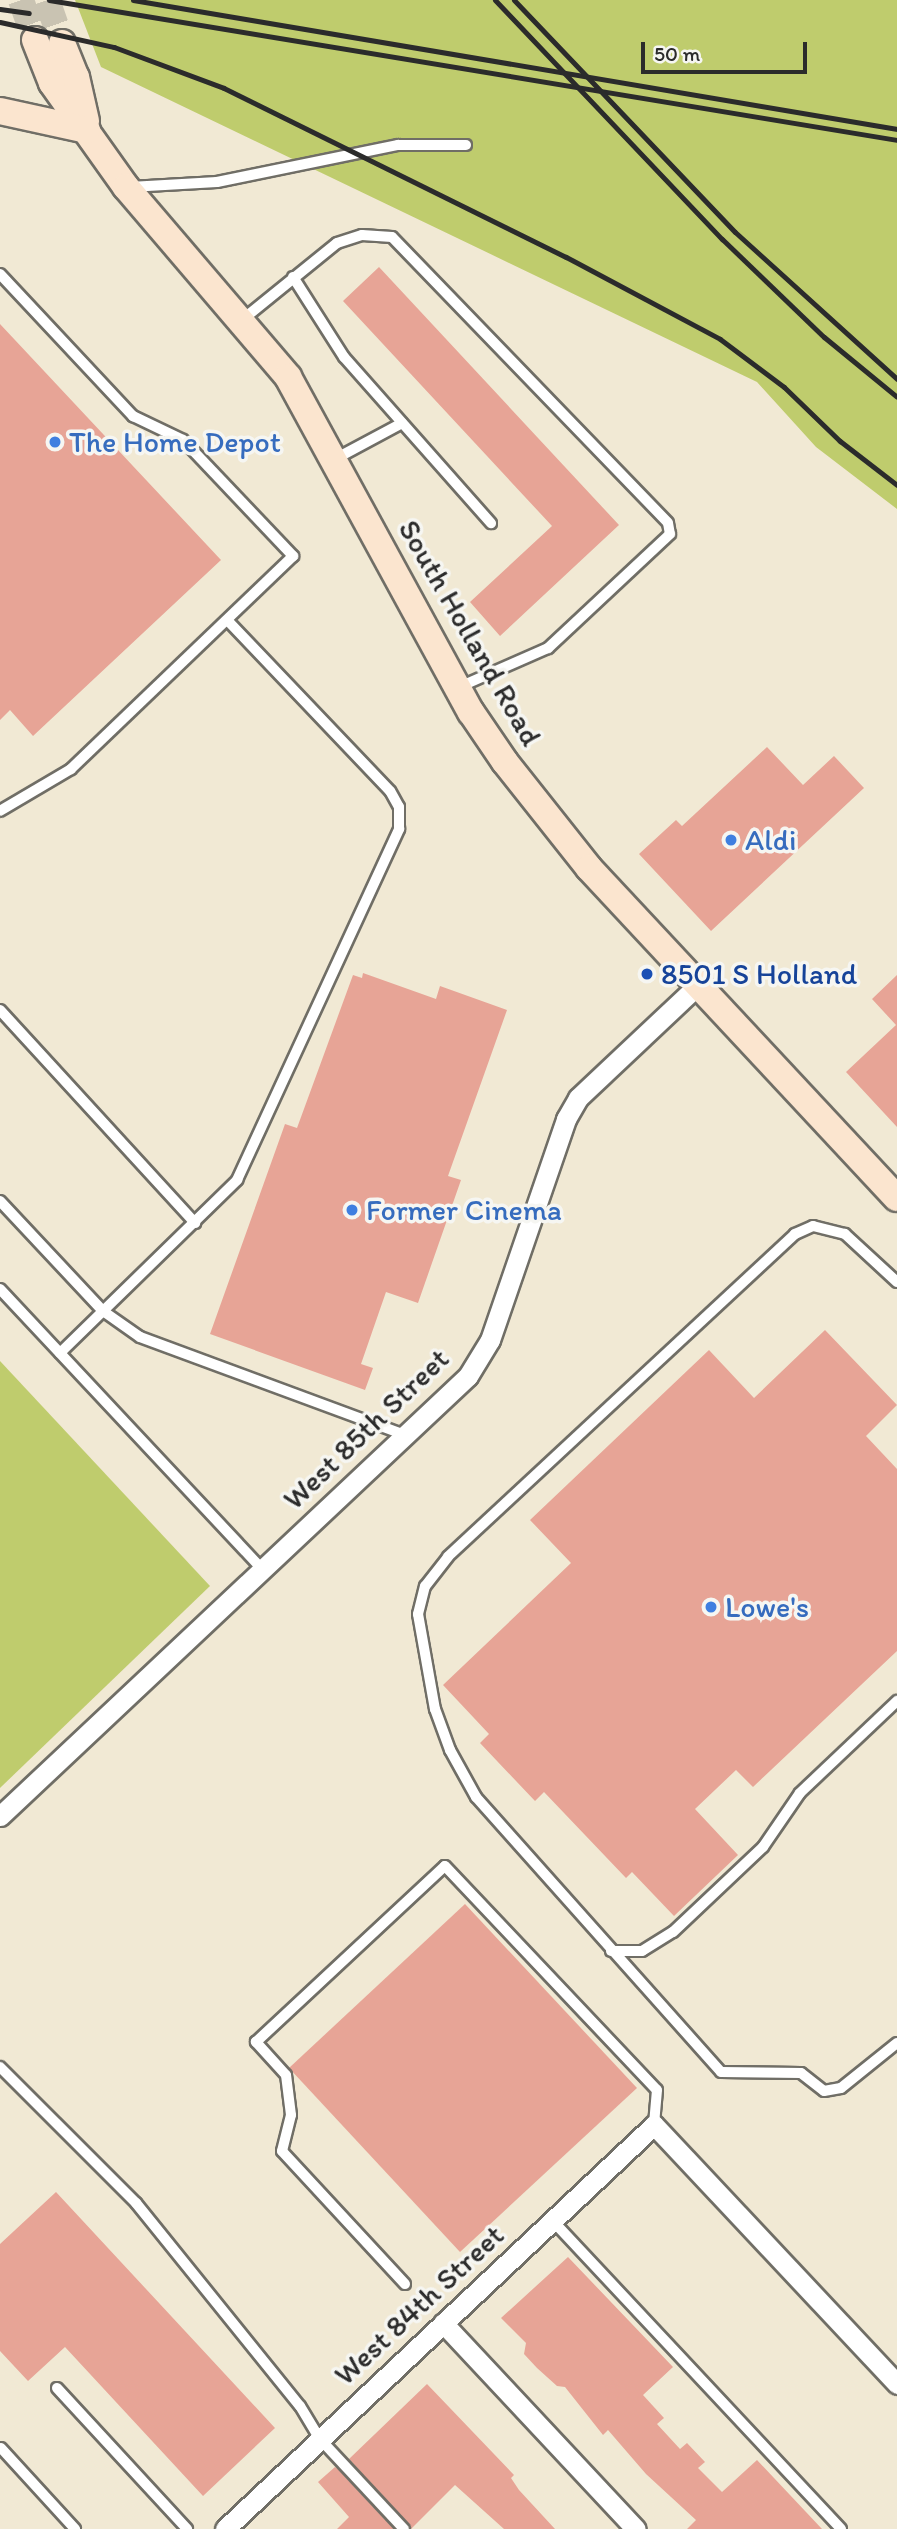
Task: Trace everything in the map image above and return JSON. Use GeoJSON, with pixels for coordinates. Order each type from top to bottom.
{"type":"FeatureCollection","features":[{"type":"Feature","properties":{"kind":"main road","name":"South Holland Road"},"geometry":{"type":"LineString","coordinates":[[35,40],[52,83],[126,187],[288,377],[458,687],[505,762],[543,812],[698,985],[897,1198]]}},
{"type":"Feature","properties":{"kind":"main road","name":"South Holland Road"},"geometry":{"type":"LineString","coordinates":[[62,43],[76,76],[87,130]]}},
{"type":"Feature","properties":{"kind":"main road"},"geometry":{"type":"LineString","coordinates":[[0,111],[87,130]]}},
{"type":"Feature","properties":{"kind":"street","name":"West 85th Street"},"geometry":{"type":"LineString","coordinates":[[0,1816],[468,1376],[485,1350],[566,1119],[578,1098],[698,985]]}},
{"type":"Feature","properties":{"kind":"street","name":"West 84th Street"},"geometry":{"type":"LineString","coordinates":[[225,2529],[654,2125]]}},
{"type":"Feature","properties":{"kind":"street"},"geometry":{"type":"LineString","coordinates":[[654,2125],[897,2384]]}},
{"type":"Feature","properties":{"kind":"street"},"geometry":{"type":"LineString","coordinates":[[443,2323],[636,2529]]}},
{"type":"Feature","properties":{"kind":"lane"},"geometry":{"type":"LineString","coordinates":[[126,187],[217,182],[398,145],[466,145]]}},
{"type":"Feature","properties":{"kind":"lane"},"geometry":{"type":"LineString","coordinates":[[242,320],[337,243],[362,235],[392,237],[668,523],[670,534],[548,648],[458,687]]}},
{"type":"Feature","properties":{"kind":"lane"},"geometry":{"type":"LineString","coordinates":[[0,274],[133,416],[183,440],[293,556],[71,769],[0,811]]}},
{"type":"Feature","properties":{"kind":"lane"},"geometry":{"type":"LineString","coordinates":[[293,277],[344,357],[491,523]]}},
{"type":"Feature","properties":{"kind":"lane"},"geometry":{"type":"LineString","coordinates":[[333,460],[402,423]]}},
{"type":"Feature","properties":{"kind":"lane"},"geometry":{"type":"LineString","coordinates":[[60,1353],[237,1180],[399,829],[399,807],[390,791],[227,620]]}},
{"type":"Feature","properties":{"kind":"lane"},"geometry":{"type":"LineString","coordinates":[[0,1010],[195,1223]]}},
{"type":"Feature","properties":{"kind":"lane"},"geometry":{"type":"LineString","coordinates":[[0,1201],[103,1311],[140,1337],[405,1435]]}},
{"type":"Feature","properties":{"kind":"lane"},"geometry":{"type":"LineString","coordinates":[[897,1282],[862,1245],[845,1234],[813,1226],[795,1234],[448,1557],[425,1586],[418,1614],[423,1662],[450,1750],[476,1797],[721,2072],[800,2073],[824,2091],[841,2088],[897,2043]]}},
{"type":"Feature","properties":{"kind":"lane"},"geometry":{"type":"LineString","coordinates":[[0,1289],[262,1569]]}},
{"type":"Feature","properties":{"kind":"lane"},"geometry":{"type":"LineString","coordinates":[[611,1951],[642,1951],[692,1915],[763,1847],[800,1793],[897,1702]]}},
{"type":"Feature","properties":{"kind":"lane"},"geometry":{"type":"LineString","coordinates":[[405,2284],[282,2151],[291,2115],[286,2076],[256,2042],[445,1866],[657,2090],[654,2125]]}},
{"type":"Feature","properties":{"kind":"lane"},"geometry":{"type":"LineString","coordinates":[[0,2067],[136,2203],[300,2406],[320,2439],[404,2529]]}},
{"type":"Feature","properties":{"kind":"lane"},"geometry":{"type":"LineString","coordinates":[[552,2220],[841,2529]]}},
{"type":"Feature","properties":{"kind":"lane"},"geometry":{"type":"LineString","coordinates":[[57,2388],[187,2529]]}},
{"type":"Feature","properties":{"kind":"lane"},"geometry":{"type":"LineString","coordinates":[[1,2448],[75,2529]]}},
{"type":"Feature","properties":{"kind":"green space"},"geometry":{"type":"Polygon","coordinates":[[[75,0],[897,0],[897,509],[816,447],[757,382],[101,67],[75,0]]]}},
{"type":"Feature","properties":{"kind":"green space"},"geometry":{"type":"Polygon","coordinates":[[[0,1361],[210,1586],[0,1788],[0,1361]]]}},
{"type":"Feature","properties":{"kind":"building"},"geometry":{"type":"Polygon","coordinates":[[[379,267],[619,525],[500,636],[470,602],[552,526],[343,301],[379,267]]]}},
{"type":"Feature","properties":{"kind":"building","name":"The Home Depot"},"geometry":{"type":"Polygon","coordinates":[[[0,324],[221,560],[33,736],[10,710],[0,720],[0,324]]]}},
{"type":"Feature","properties":{"kind":"building","name":"Aldi"},"geometry":{"type":"Polygon","coordinates":[[[767,747],[803,785],[834,756],[864,788],[711,931],[639,854],[676,820],[682,826],[767,747]]]}},
{"type":"Feature","properties":{"kind":"building","name":"Former Cinema"},"geometry":{"type":"Polygon","coordinates":[[[363,973],[436,999],[440,986],[507,1010],[448,1176],[461,1180],[418,1303],[386,1292],[361,1364],[373,1368],[365,1390],[210,1334],[285,1124],[297,1128],[353,975],[362,978],[363,973]]]}},
{"type":"Feature","properties":{"kind":"building"},"geometry":{"type":"Polygon","coordinates":[[[897,975],[897,1127],[846,1072],[896,1025],[872,999],[897,975]]]}},
{"type":"Feature","properties":{"kind":"building","name":"Lowe's"},"geometry":{"type":"Polygon","coordinates":[[[825,1330],[897,1405],[866,1436],[897,1469],[897,1651],[753,1787],[736,1770],[695,1809],[738,1855],[674,1916],[632,1872],[626,1878],[544,1792],[535,1801],[480,1743],[489,1734],[443,1685],[571,1563],[530,1520],[709,1350],[754,1398],[825,1330]]]}},
{"type":"Feature","properties":{"kind":"building"},"geometry":{"type":"Polygon","coordinates":[[[465,1904],[637,2088],[460,2252],[289,2068],[465,1904]]]}},
{"type":"Feature","properties":{"kind":"building"},"geometry":{"type":"Polygon","coordinates":[[[56,2192],[275,2428],[203,2496],[65,2347],[28,2381],[0,2351],[0,2244],[56,2192]]]}},
{"type":"Feature","properties":{"kind":"building"},"geometry":{"type":"Polygon","coordinates":[[[568,2257],[673,2367],[643,2395],[664,2418],[657,2424],[680,2449],[687,2443],[705,2462],[698,2468],[722,2492],[757,2460],[822,2529],[687,2529],[696,2520],[646,2474],[608,2430],[603,2435],[565,2387],[557,2386],[537,2368],[524,2354],[526,2343],[501,2318],[568,2257]]]}},
{"type":"Feature","properties":{"kind":"building"},"geometry":{"type":"Polygon","coordinates":[[[427,2384],[514,2475],[511,2478],[519,2490],[555,2529],[504,2529],[455,2485],[411,2529],[349,2459],[427,2384]]]}},
{"type":"Feature","properties":{"kind":"building"},"geometry":{"type":"Polygon","coordinates":[[[335,2467],[394,2529],[337,2529],[349,2517],[318,2482],[335,2467]]]}},
{"type":"Feature","properties":{"kind":"tunnel"},"geometry":{"type":"LineString","coordinates":[[21,0],[35,40]]}},
{"type":"Feature","properties":{"kind":"tunnel"},"geometry":{"type":"LineString","coordinates":[[47,0],[62,43]]}},
{"type":"Feature","properties":{"kind":"railway"},"geometry":{"type":"LineString","coordinates":[[49,0],[897,140]]}},
{"type":"Feature","properties":{"kind":"railway"},"geometry":{"type":"LineString","coordinates":[[133,0],[897,129]]}},
{"type":"Feature","properties":{"kind":"railway"},"geometry":{"type":"LineString","coordinates":[[495,0],[722,239],[824,337],[897,397]]}},
{"type":"Feature","properties":{"kind":"railway"},"geometry":{"type":"LineString","coordinates":[[514,0],[735,232],[897,379]]}},
{"type":"Feature","properties":{"kind":"railway"},"geometry":{"type":"LineString","coordinates":[[0,9],[29,13]]}},
{"type":"Feature","properties":{"kind":"railway"},"geometry":{"type":"LineString","coordinates":[[0,22],[114,47],[224,88],[566,257],[720,339],[784,387],[840,441],[897,485]]}},
{"type":"Feature","properties":{"kind":"place","name":"The Home Depot"},"geometry":{"type":"Point","coordinates":[55,442]}},
{"type":"Feature","properties":{"kind":"place","name":"Aldi"},"geometry":{"type":"Point","coordinates":[731,840]}},
{"type":"Feature","properties":{"kind":"place","name":"8501 S Holland"},"geometry":{"type":"Point","coordinates":[647,974]}},
{"type":"Feature","properties":{"kind":"place","name":"Former Cinema"},"geometry":{"type":"Point","coordinates":[352,1210]}},
{"type":"Feature","properties":{"kind":"place","name":"Lowe's"},"geometry":{"type":"Point","coordinates":[711,1607]}}]}
